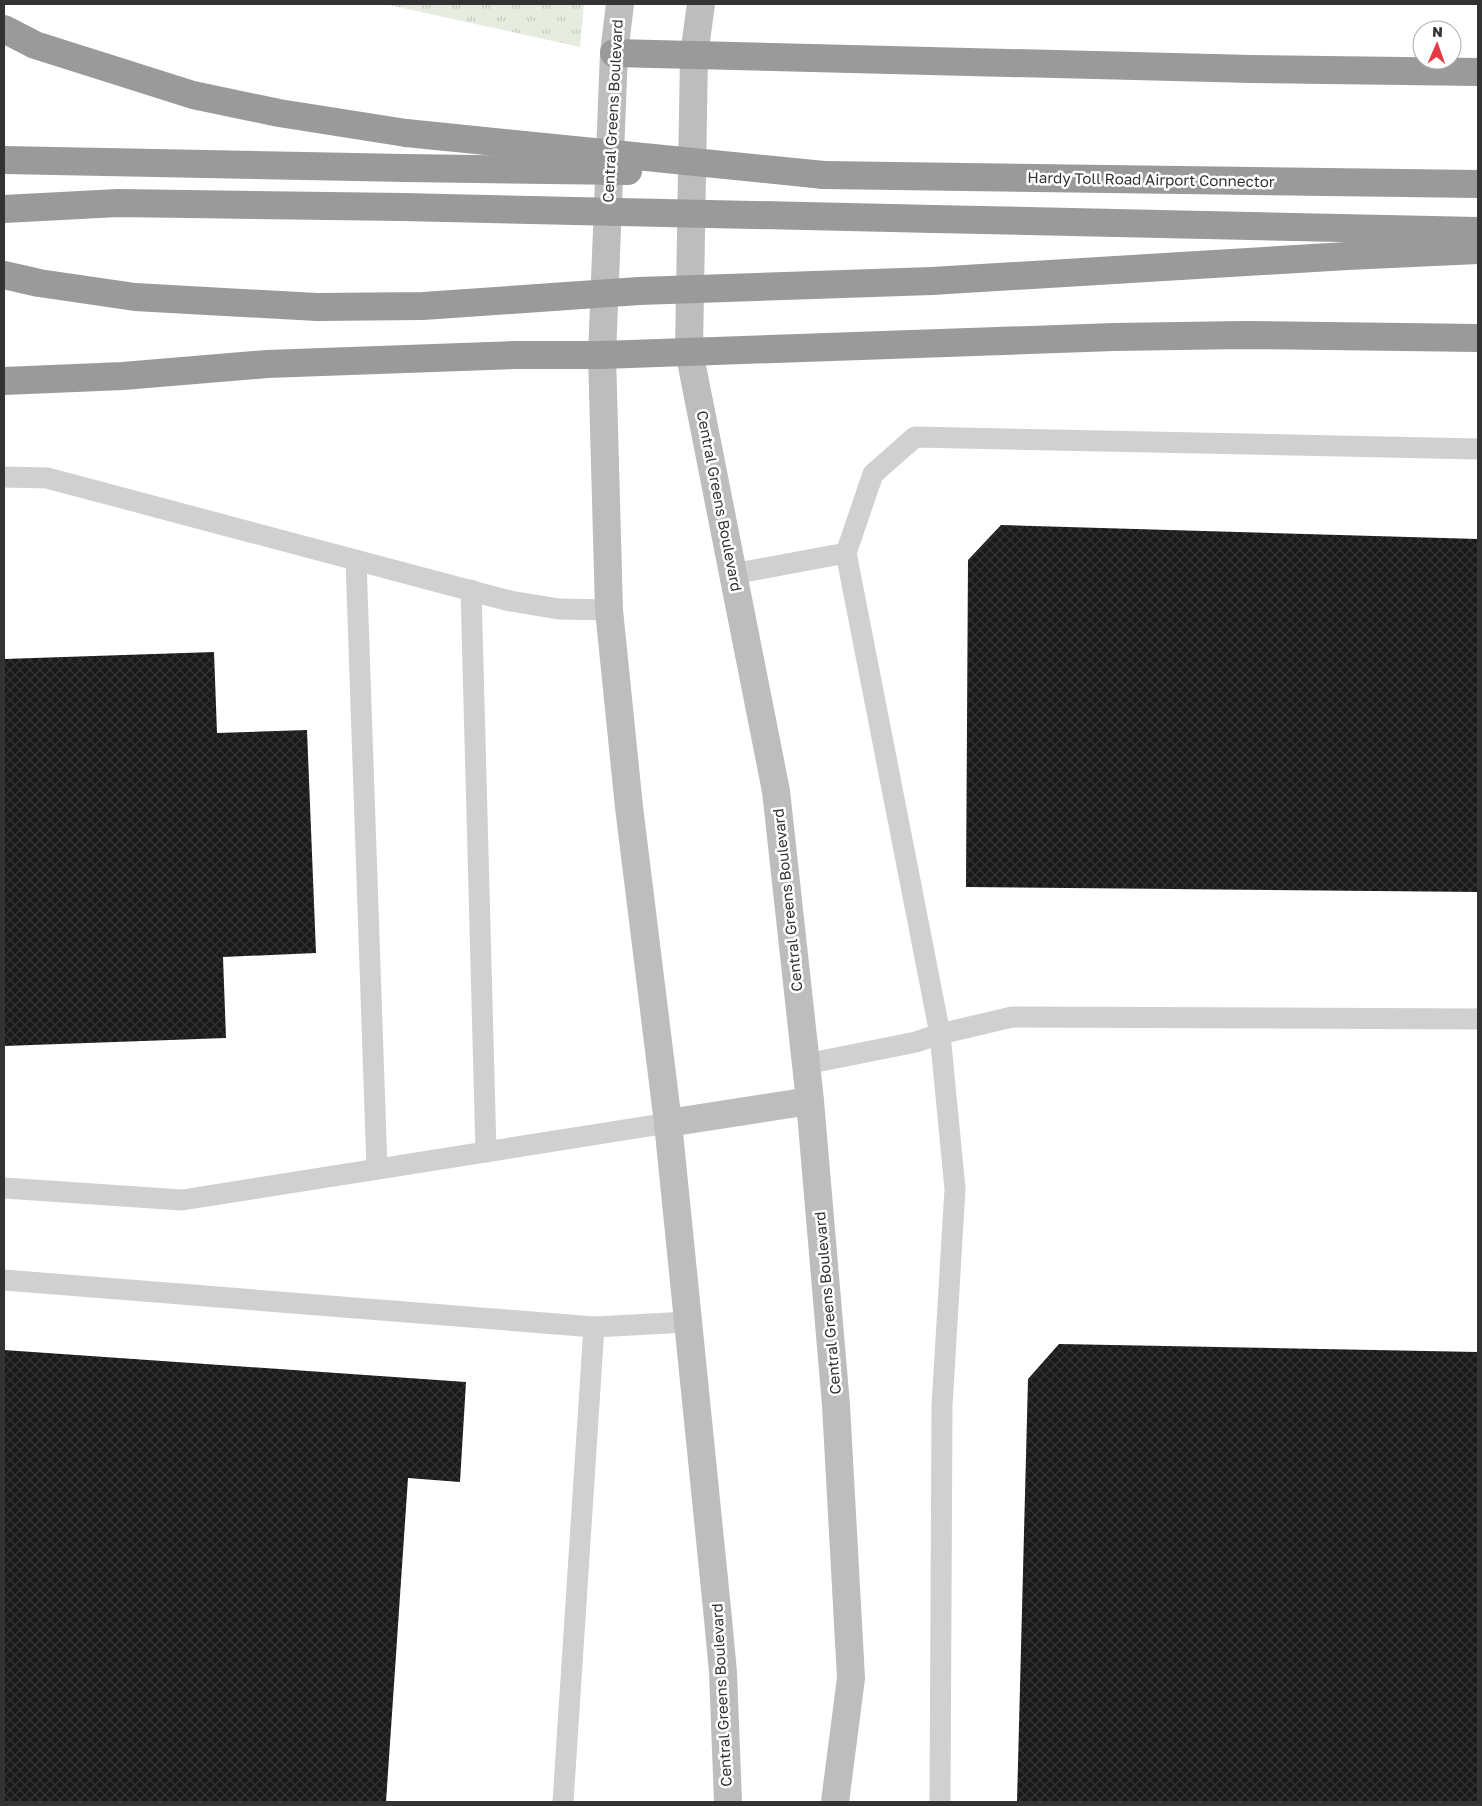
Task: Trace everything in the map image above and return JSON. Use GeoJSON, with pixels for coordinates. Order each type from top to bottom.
{"type":"FeatureCollection","features":[{"type":"Feature","properties":{"kind":"highway"},"geometry":{"type":"LineString","coordinates":[[4,29],[35,45],[193,96],[279,113],[406,133],[824,174]]}},
{"type":"Feature","properties":{"kind":"highway"},"geometry":{"type":"LineString","coordinates":[[614,52],[1478,72]]}},
{"type":"Feature","properties":{"kind":"highway"},"geometry":{"type":"LineString","coordinates":[[4,160],[824,174]]}},
{"type":"Feature","properties":{"kind":"highway","name":"Hardy Toll Road Airport Connector"},"geometry":{"type":"LineString","coordinates":[[824,174],[1478,184]]}},
{"type":"Feature","properties":{"kind":"highway"},"geometry":{"type":"LineString","coordinates":[[4,208],[118,203],[402,207],[1478,231]]}},
{"type":"Feature","properties":{"kind":"highway"},"geometry":{"type":"LineString","coordinates":[[4,275],[39,283],[135,297],[317,307],[423,306],[639,291],[932,281],[1478,250]]}},
{"type":"Feature","properties":{"kind":"highway"},"geometry":{"type":"LineString","coordinates":[[4,381],[123,376],[267,364],[1114,336],[1243,335],[1478,338]]}},
{"type":"Feature","properties":{"kind":"street","name":"Central Greens Boulevard"},"geometry":{"type":"LineString","coordinates":[[620,4],[614,52],[602,354],[609,610],[629,807],[668,1123],[723,1672],[728,1802]]}},
{"type":"Feature","properties":{"kind":"street","name":"Central Greens Boulevard"},"geometry":{"type":"LineString","coordinates":[[701,4],[694,55],[689,351],[776,791],[810,1101],[836,1405],[850,1678],[836,1802]]}},
{"type":"Feature","properties":{"kind":"street"},"geometry":{"type":"LineString","coordinates":[[668,1123],[810,1101]]}},
{"type":"Feature","properties":{"kind":"lane"},"geometry":{"type":"LineString","coordinates":[[940,1802],[942,1406],[954,1189],[940,1034],[846,553],[873,474],[915,437],[1478,449]]}},
{"type":"Feature","properties":{"kind":"lane"},"geometry":{"type":"LineString","coordinates":[[4,477],[47,478],[510,600],[559,609],[609,610]]}},
{"type":"Feature","properties":{"kind":"lane"},"geometry":{"type":"LineString","coordinates":[[733,574],[846,553]]}},
{"type":"Feature","properties":{"kind":"lane"},"geometry":{"type":"LineString","coordinates":[[356,560],[377,1169]]}},
{"type":"Feature","properties":{"kind":"lane"},"geometry":{"type":"LineString","coordinates":[[471,590],[486,1152]]}},
{"type":"Feature","properties":{"kind":"lane"},"geometry":{"type":"LineString","coordinates":[[806,1064],[916,1042],[940,1034],[1012,1017],[1478,1019]]}},
{"type":"Feature","properties":{"kind":"lane"},"geometry":{"type":"LineString","coordinates":[[4,1188],[182,1200],[668,1123]]}},
{"type":"Feature","properties":{"kind":"lane"},"geometry":{"type":"LineString","coordinates":[[4,1280],[594,1327],[688,1322]]}},
{"type":"Feature","properties":{"kind":"lane"},"geometry":{"type":"LineString","coordinates":[[563,1802],[594,1327]]}},
{"type":"Feature","properties":{"kind":"green space"},"geometry":{"type":"Polygon","coordinates":[[[385,4],[584,4],[580,47],[385,4]]]}},
{"type":"Feature","properties":{"kind":"building"},"geometry":{"type":"Polygon","coordinates":[[[1001,525],[1478,539],[1478,892],[966,887],[968,560],[1001,525]]]}},
{"type":"Feature","properties":{"kind":"building"},"geometry":{"type":"Polygon","coordinates":[[[214,652],[217,733],[307,730],[316,953],[223,957],[226,1038],[4,1046],[4,659],[214,652]]]}},
{"type":"Feature","properties":{"kind":"building"},"geometry":{"type":"Polygon","coordinates":[[[1059,1344],[1478,1352],[1478,1802],[1017,1802],[1028,1379],[1059,1344]]]}},
{"type":"Feature","properties":{"kind":"building"},"geometry":{"type":"Polygon","coordinates":[[[4,1350],[466,1382],[460,1482],[408,1478],[386,1802],[4,1802],[4,1350]]]}}]}
